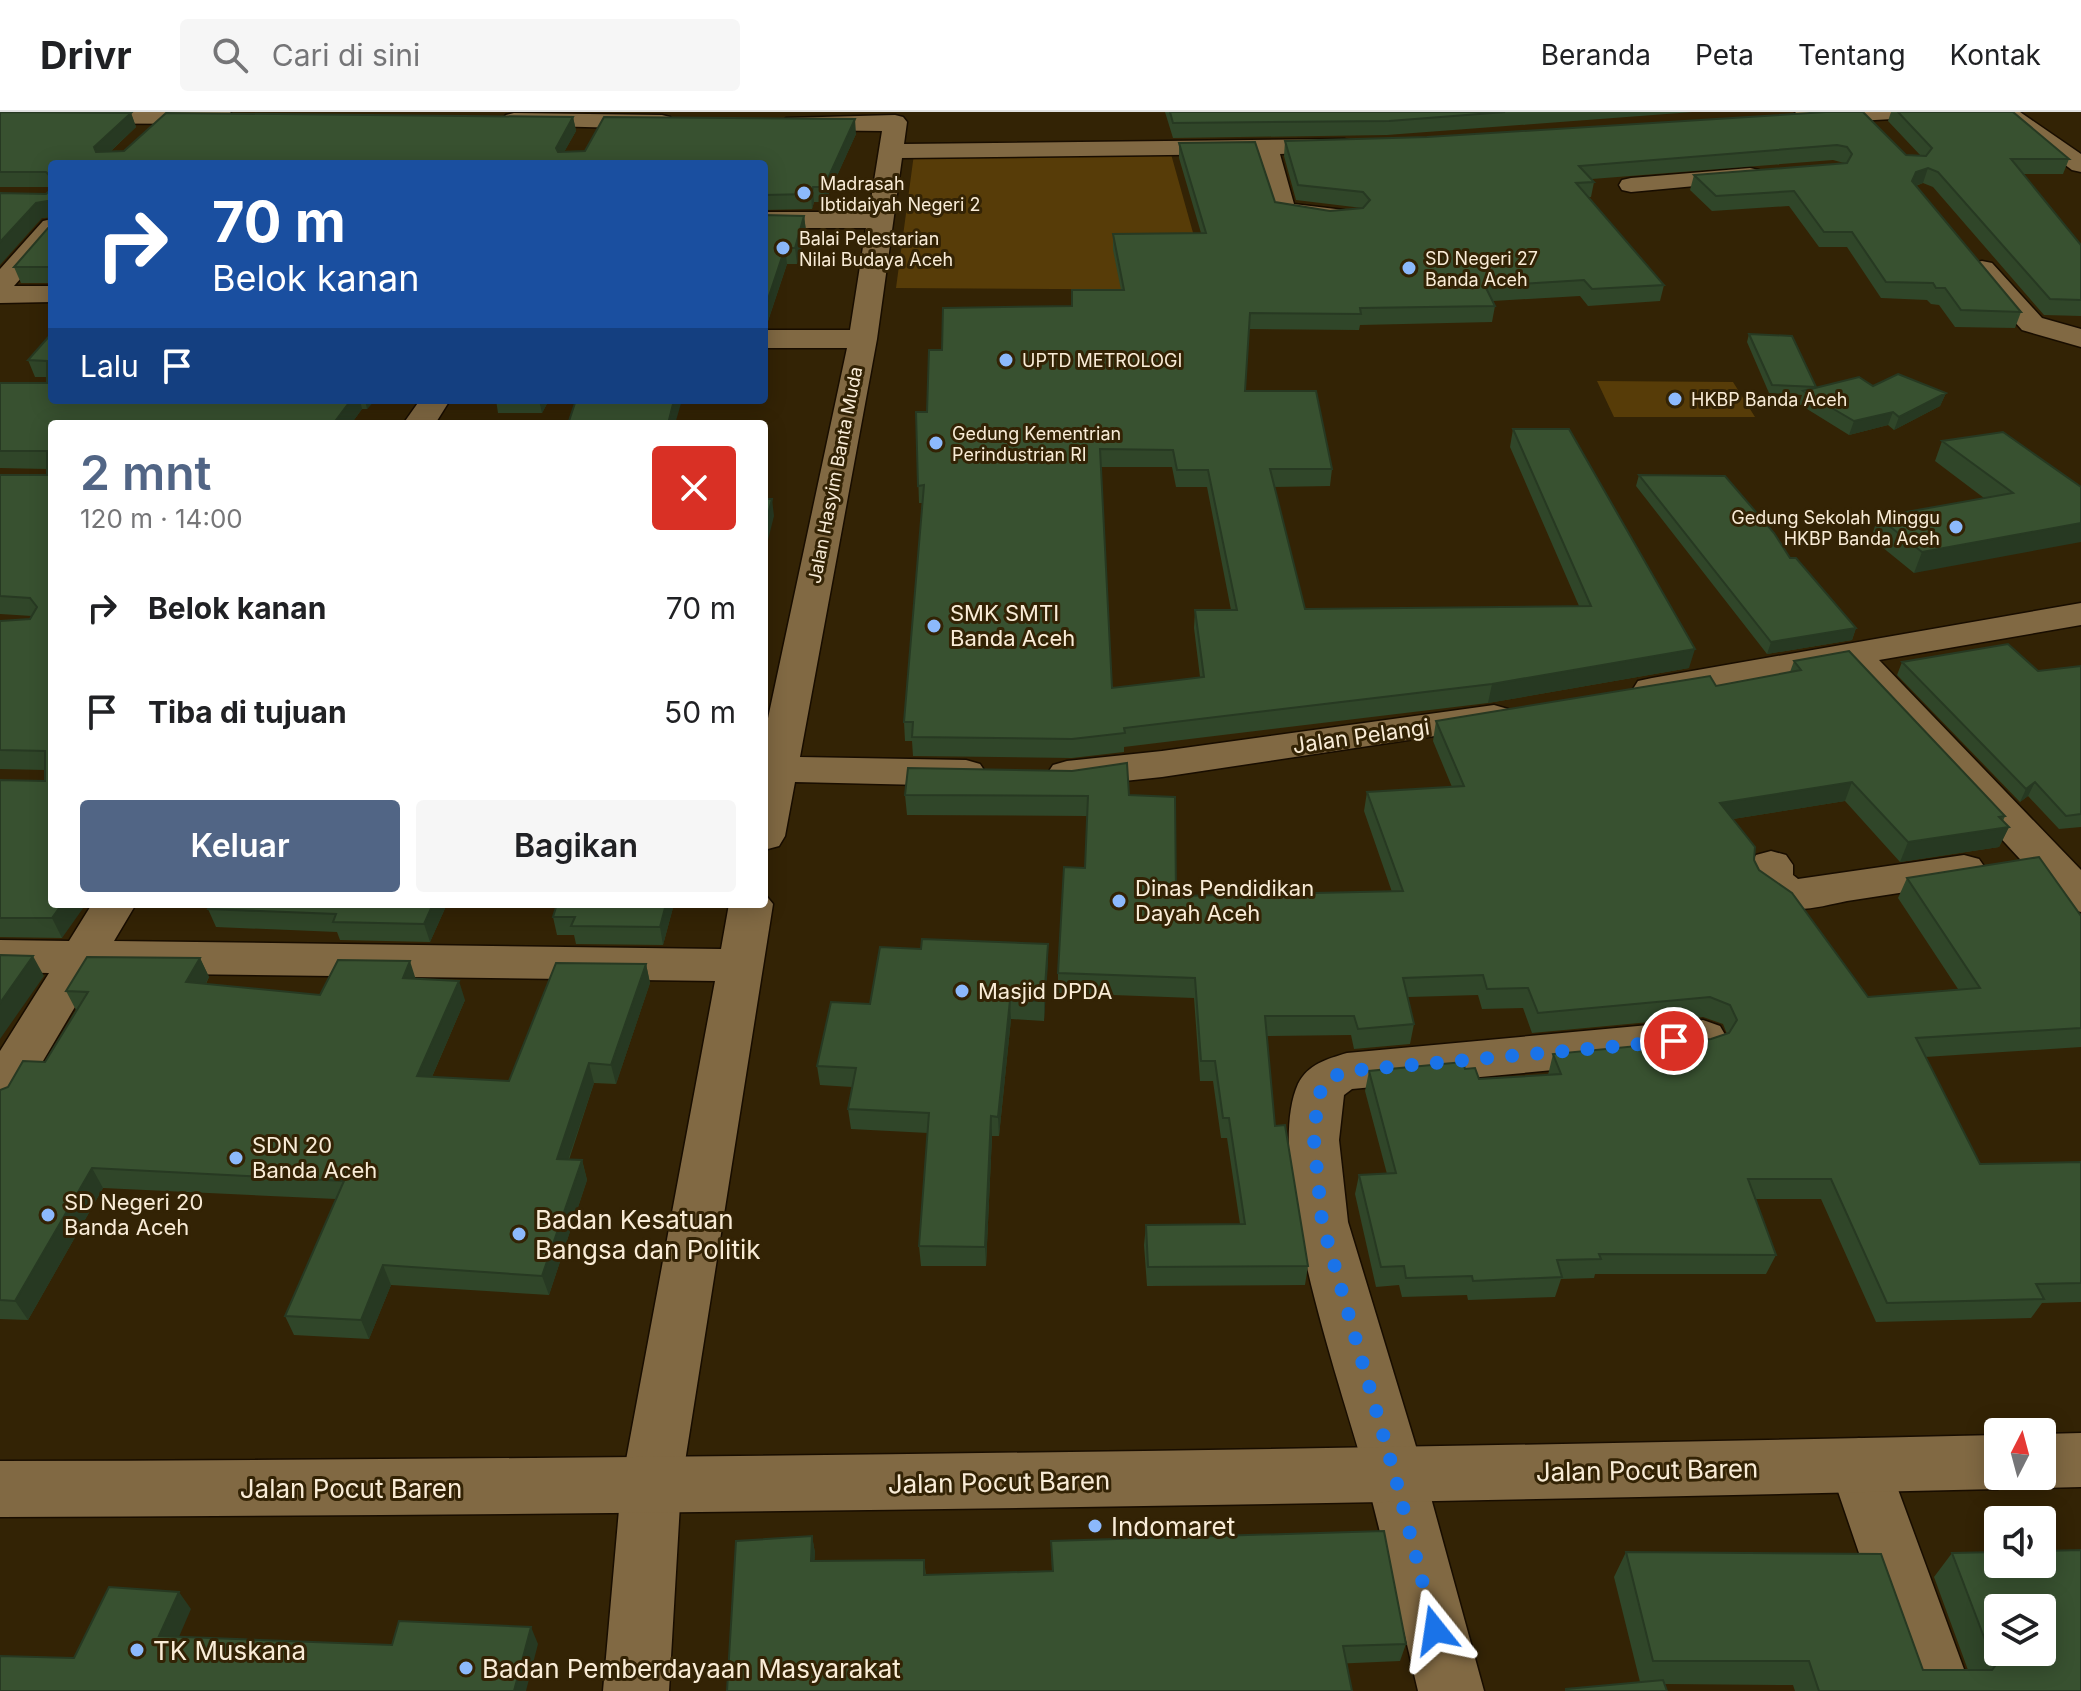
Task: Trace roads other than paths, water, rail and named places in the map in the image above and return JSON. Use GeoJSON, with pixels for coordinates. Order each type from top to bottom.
{"type":"FeatureCollection","features":[{"type":"Feature","properties":{"kind":"street"},"geometry":{"type":"LineString","coordinates":[[2005,112],[2081,165]]}},
{"type":"Feature","properties":{"kind":"street"},"geometry":{"type":"LineString","coordinates":[[0,116],[75,113],[240,117]]}},
{"type":"Feature","properties":{"kind":"street"},"geometry":{"type":"LineString","coordinates":[[143,136],[166,114]]}},
{"type":"Feature","properties":{"kind":"street"},"geometry":{"type":"LineString","coordinates":[[1778,118],[1864,114],[1888,123]]}},
{"type":"Feature","properties":{"kind":"street"},"geometry":{"type":"LineString","coordinates":[[489,120],[690,122]]}},
{"type":"Feature","properties":{"kind":"street"},"geometry":{"type":"LineString","coordinates":[[585,143],[597,121]]}},
{"type":"Feature","properties":{"kind":"street"},"geometry":{"type":"LineString","coordinates":[[768,123],[1266,147],[1372,145]]}},
{"type":"Feature","properties":{"kind":"street","name":"Jalan Hasyim Banta Muda"},"geometry":{"type":"LineString","coordinates":[[768,814],[863,339],[894,129]]}},
{"type":"Feature","properties":{"kind":"street"},"geometry":{"type":"LineString","coordinates":[[1266,147],[1283,209],[1316,215],[1352,215]]}},
{"type":"Feature","properties":{"kind":"street"},"geometry":{"type":"LineString","coordinates":[[1728,154],[1751,175]]}},
{"type":"Feature","properties":{"kind":"street"},"geometry":{"type":"LineString","coordinates":[[1631,185],[1779,174]]}},
{"type":"Feature","properties":{"kind":"street"},"geometry":{"type":"LineString","coordinates":[[768,220],[880,220]]}},
{"type":"Feature","properties":{"kind":"street"},"geometry":{"type":"LineString","coordinates":[[0,286],[48,232]]}},
{"type":"Feature","properties":{"kind":"street"},"geometry":{"type":"LineString","coordinates":[[1968,252],[2032,324],[2081,338]]}},
{"type":"Feature","properties":{"kind":"street"},"geometry":{"type":"LineString","coordinates":[[0,295],[48,294]]}},
{"type":"Feature","properties":{"kind":"street"},"geometry":{"type":"LineString","coordinates":[[768,339],[863,339]]}},
{"type":"Feature","properties":{"kind":"street"},"geometry":{"type":"LineString","coordinates":[[1624,694],[2081,614]]}},
{"type":"Feature","properties":{"kind":"street"},"geometry":{"type":"LineString","coordinates":[[1851,653],[2063,854],[2081,897]]}},
{"type":"Feature","properties":{"kind":"street","name":"Jalan Pelangi"},"geometry":{"type":"LineString","coordinates":[[776,769],[1072,774],[1162,764],[1533,710]]}},
{"type":"Feature","properties":{"kind":"street"},"geometry":{"type":"LineString","coordinates":[[1771,865],[1771,881],[1786,892],[1798,894],[2063,854]]}},
{"type":"Feature","properties":{"kind":"street"},"geometry":{"type":"LineString","coordinates":[[0,1092],[112,908]]}},
{"type":"Feature","properties":{"kind":"street"},"geometry":{"type":"LineString","coordinates":[[636,1691],[651,1487],[750,908]]}},
{"type":"Feature","properties":{"kind":"street"},"geometry":{"type":"LineString","coordinates":[[0,956],[739,965]]}},
{"type":"Feature","properties":{"kind":"street"},"geometry":{"type":"LineString","coordinates":[[1451,1691],[1395,1476],[1322,1222],[1314,1140],[1322,1086],[1332,1077],[1347,1071],[1703,1038]]}},
{"type":"Feature","properties":{"kind":"street"},"geometry":{"type":"LineString","coordinates":[[2056,1461],[2081,1460]]}},
{"type":"Feature","properties":{"kind":"street","name":"Jalan Pocut Baren"},"geometry":{"type":"LineString","coordinates":[[0,1489],[651,1487],[1395,1476],[1984,1462]]}},
{"type":"Feature","properties":{"kind":"street"},"geometry":{"type":"LineString","coordinates":[[1859,1465],[1939,1691]]}},
{"type":"Feature","properties":{"kind":"place","name":"Madrasah Ibtidaiyah Negeri 2"},"geometry":{"type":"Point","coordinates":[804,193]}},
{"type":"Feature","properties":{"kind":"place","name":"Balai Pelestarian Nilai Budaya Aceh"},"geometry":{"type":"Point","coordinates":[783,248]}},
{"type":"Feature","properties":{"kind":"place","name":"SD Negeri 27 Banda Aceh"},"geometry":{"type":"Point","coordinates":[1409,268]}},
{"type":"Feature","properties":{"kind":"place","name":"UPTD METROLOGI"},"geometry":{"type":"Point","coordinates":[1006,360]}},
{"type":"Feature","properties":{"kind":"place","name":"HKBP Banda Aceh"},"geometry":{"type":"Point","coordinates":[1675,399]}},
{"type":"Feature","properties":{"kind":"place","name":"Gedung Kementrian Perindustrian RI"},"geometry":{"type":"Point","coordinates":[936,443]}},
{"type":"Feature","properties":{"kind":"place","name":"Gedung Sekolah Minggu HKBP Banda Aceh"},"geometry":{"type":"Point","coordinates":[1956,527]}},
{"type":"Feature","properties":{"kind":"place","name":"SMK SMTI Banda Aceh"},"geometry":{"type":"Point","coordinates":[934,626]}},
{"type":"Feature","properties":{"kind":"place","name":"Dinas Pendidikan Dayah Aceh"},"geometry":{"type":"Point","coordinates":[1119,901]}},
{"type":"Feature","properties":{"kind":"place","name":"Masjid DPDA"},"geometry":{"type":"Point","coordinates":[962,991]}},
{"type":"Feature","properties":{"kind":"place","name":"SDN 20 Banda Aceh"},"geometry":{"type":"Point","coordinates":[236,1158]}},
{"type":"Feature","properties":{"kind":"place","name":"SD Negeri 20 Banda Aceh"},"geometry":{"type":"Point","coordinates":[48,1215]}},
{"type":"Feature","properties":{"kind":"place","name":"Badan Kesatuan Bangsa dan Politik"},"geometry":{"type":"Point","coordinates":[519,1234]}},
{"type":"Feature","properties":{"kind":"place","name":"Indomaret"},"geometry":{"type":"Point","coordinates":[1095,1526]}},
{"type":"Feature","properties":{"kind":"place","name":"TK Muskana"},"geometry":{"type":"Point","coordinates":[137,1650]}},
{"type":"Feature","properties":{"kind":"place","name":"Badan Pemberdayaan Masyarakat"},"geometry":{"type":"Point","coordinates":[466,1668]}}]}
